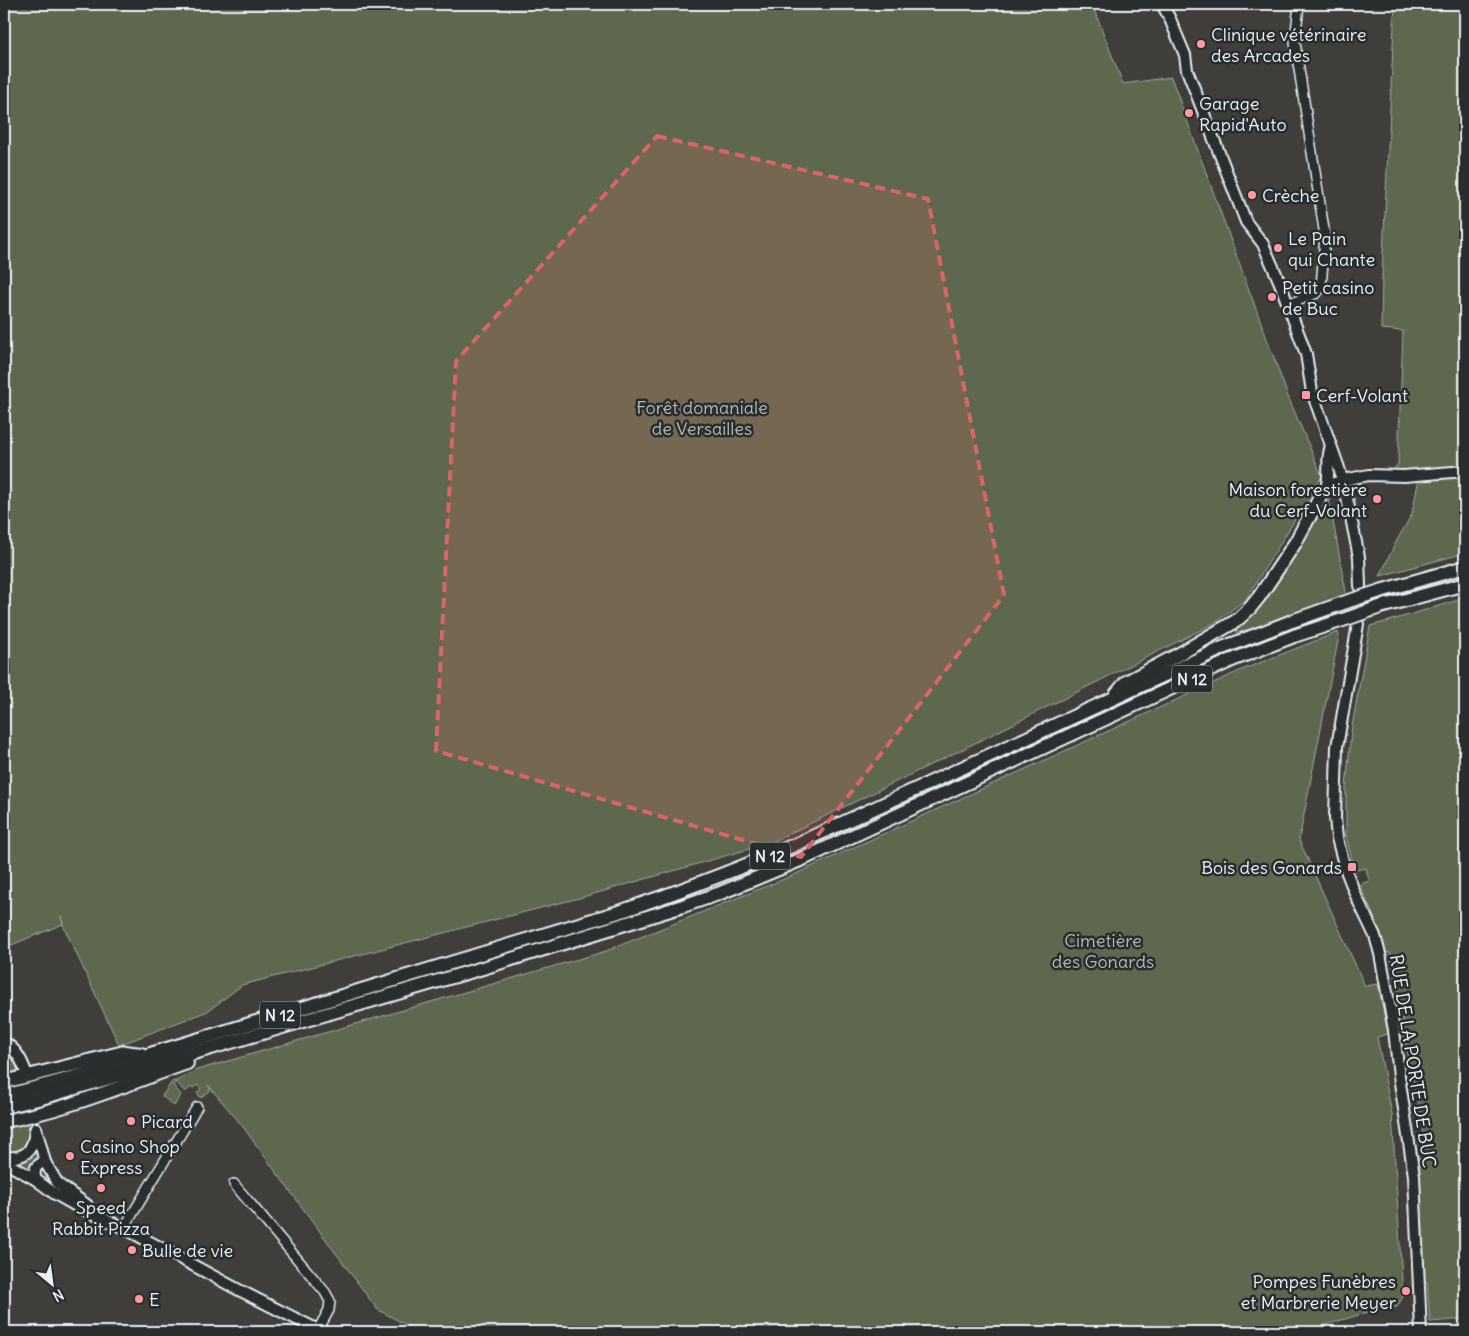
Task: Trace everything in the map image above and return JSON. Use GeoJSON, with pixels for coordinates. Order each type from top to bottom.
{"type":"FeatureCollection","features":[{"type":"Feature","properties":{"kind":"highway"},"geometry":{"type":"LineString","coordinates":[[1111,699],[1126,682],[1236,621],[1250,608],[1295,543],[1319,499]]}},
{"type":"Feature","properties":{"kind":"highway","name":"N 12"},"geometry":{"type":"LineString","coordinates":[[4,1096],[68,1079],[679,892],[801,842],[1225,647],[1349,601],[1465,567]]}},
{"type":"Feature","properties":{"kind":"highway","name":"N 12"},"geometry":{"type":"LineString","coordinates":[[4,1107],[38,1099],[486,967],[718,894],[805,858],[1232,660],[1294,636],[1354,621],[1380,607],[1465,584]]}},
{"type":"Feature","properties":{"kind":"highway"},"geometry":{"type":"LineString","coordinates":[[4,1121],[22,1118],[112,1090],[231,1049],[246,1038]]}},
{"type":"Feature","properties":{"kind":"highway"},"geometry":{"type":"LineString","coordinates":[[4,1082],[124,1052],[146,1055]]}},
{"type":"Feature","properties":{"kind":"main road"},"geometry":{"type":"LineString","coordinates":[[1162,4],[1185,55],[1187,70],[1246,222],[1263,244],[1306,354],[1312,392],[1343,480],[1359,558],[1360,586]]}},
{"type":"Feature","properties":{"kind":"main road"},"geometry":{"type":"LineString","coordinates":[[1319,499],[1327,486],[1328,454],[1331,445]]}},
{"type":"Feature","properties":{"kind":"main road"},"geometry":{"type":"LineString","coordinates":[[1327,486],[1343,480],[1369,475],[1404,476],[1465,471]]}},
{"type":"Feature","properties":{"kind":"main road","name":"RUE DE LA PORTE DE BUC"},"geometry":{"type":"LineString","coordinates":[[1354,621],[1337,747],[1336,832],[1350,882],[1375,936],[1394,1030],[1414,1176],[1421,1332]]}},
{"type":"Feature","properties":{"kind":"main road"},"geometry":{"type":"LineString","coordinates":[[4,1042],[17,1053],[26,1072]]}},
{"type":"Feature","properties":{"kind":"main road"},"geometry":{"type":"LineString","coordinates":[[4,1157],[15,1158],[23,1156],[29,1151],[34,1140],[36,1128],[45,1162],[58,1184],[101,1217]]}},
{"type":"Feature","properties":{"kind":"main road"},"geometry":{"type":"LineString","coordinates":[[4,1162],[35,1179],[66,1200],[124,1228],[242,1292],[320,1331]]}},
{"type":"Feature","properties":{"kind":"main road"},"geometry":{"type":"LineString","coordinates":[[35,1179],[34,1170],[45,1162]]}},
{"type":"Feature","properties":{"kind":"street"},"geometry":{"type":"LineString","coordinates":[[1288,305],[1317,293],[1321,287],[1325,236],[1297,56],[1296,33],[1299,4]]}},
{"type":"Feature","properties":{"kind":"street"},"geometry":{"type":"LineString","coordinates":[[124,1228],[197,1107]]}},
{"type":"Feature","properties":{"kind":"street"},"geometry":{"type":"LineString","coordinates":[[234,1184],[325,1292],[330,1301],[329,1310],[320,1331]]}},
{"type":"Feature","properties":{"kind":"highlighted area"},"geometry":{"type":"Polygon","coordinates":[[[657,136],[928,199],[1004,595],[801,857],[436,751],[456,361],[657,136]]]}},
{"type":"Feature","properties":{"kind":"green space","name":"Forêt domaniale de Versailles"},"geometry":{"type":"Polygon","coordinates":[[[4,4],[1092,4],[1123,84],[1171,77],[1289,399],[1322,476],[1246,599],[1215,623],[770,843],[583,897],[242,985],[208,1011],[119,1045],[63,924],[4,948],[4,4]]]}},
{"type":"Feature","properties":{"kind":"green space"},"geometry":{"type":"Polygon","coordinates":[[[1395,4],[1465,4],[1465,465],[1424,470],[1393,470],[1398,464],[1403,331],[1381,329],[1395,4]]]}},
{"type":"Feature","properties":{"kind":"green space"},"geometry":{"type":"Polygon","coordinates":[[[1465,473],[1465,553],[1380,576],[1412,514],[1419,478],[1465,473]]]}},
{"type":"Feature","properties":{"kind":"green space"},"geometry":{"type":"Polygon","coordinates":[[[1329,499],[1347,597],[1237,633],[1236,628],[1252,616],[1272,589],[1329,499]]]}},
{"type":"Feature","properties":{"kind":"green space"},"geometry":{"type":"Polygon","coordinates":[[[1465,598],[1465,1319],[1430,1322],[1427,1282],[1425,1282],[1418,1159],[1427,1158],[1420,1113],[1390,953],[1386,952],[1381,934],[1360,884],[1369,881],[1366,868],[1355,870],[1346,837],[1346,788],[1351,732],[1370,626],[1465,598]]]}},
{"type":"Feature","properties":{"kind":"green space","name":"Cimetière des Gonards"},"geometry":{"type":"Polygon","coordinates":[[[1338,632],[1339,636],[1299,840],[1365,986],[1378,984],[1388,1034],[1377,1037],[1392,1114],[1403,1297],[1397,1307],[1375,1310],[1302,1332],[419,1332],[377,1309],[240,1123],[208,1085],[211,1090],[201,1098],[197,1093],[201,1089],[197,1085],[185,1092],[176,1082],[173,1085],[181,1095],[174,1106],[162,1096],[172,1082],[197,1070],[606,951],[789,877],[1244,669],[1338,632]]]}},
{"type":"Feature","properties":{"kind":"green space"},"geometry":{"type":"Polygon","coordinates":[[[4,1048],[12,1057],[20,1074],[4,1078],[4,1048]]]}},
{"type":"Feature","properties":{"kind":"green space"},"geometry":{"type":"Polygon","coordinates":[[[28,1123],[31,1138],[24,1151],[4,1155],[4,1128],[28,1123]]]}},
{"type":"Feature","properties":{"kind":"green space"},"geometry":{"type":"Polygon","coordinates":[[[37,1144],[42,1158],[32,1164],[28,1170],[7,1161],[37,1144]]]}},
{"type":"Feature","properties":{"kind":"place","name":"Clinique vétérinaire des Arcades"},"geometry":{"type":"Point","coordinates":[1201,44]}},
{"type":"Feature","properties":{"kind":"place","name":"Garage Rapid'Auto"},"geometry":{"type":"Point","coordinates":[1189,113]}},
{"type":"Feature","properties":{"kind":"place","name":"Crèche"},"geometry":{"type":"Point","coordinates":[1252,195]}},
{"type":"Feature","properties":{"kind":"place","name":"Le Pain qui Chante"},"geometry":{"type":"Point","coordinates":[1278,248]}},
{"type":"Feature","properties":{"kind":"place","name":"Petit casino de Buc"},"geometry":{"type":"Point","coordinates":[1272,297]}},
{"type":"Feature","properties":{"kind":"place","name":"Cerf-Volant"},"geometry":{"type":"Point","coordinates":[1306,395]}},
{"type":"Feature","properties":{"kind":"place","name":"Maison forestière du Cerf-Volant"},"geometry":{"type":"Point","coordinates":[1377,499]}},
{"type":"Feature","properties":{"kind":"place","name":"Bois des Gonards"},"geometry":{"type":"Point","coordinates":[1352,867]}},
{"type":"Feature","properties":{"kind":"place","name":"Picard"},"geometry":{"type":"Point","coordinates":[131,1121]}},
{"type":"Feature","properties":{"kind":"place","name":"Casino Shop Express"},"geometry":{"type":"Point","coordinates":[70,1156]}},
{"type":"Feature","properties":{"kind":"place","name":"Speed Rabbit Pizza"},"geometry":{"type":"Point","coordinates":[101,1188]}},
{"type":"Feature","properties":{"kind":"place","name":"Bulle de vie"},"geometry":{"type":"Point","coordinates":[132,1250]}},
{"type":"Feature","properties":{"kind":"place","name":"Pompes Funèbres et Marbrerie Meyer"},"geometry":{"type":"Point","coordinates":[1406,1291]}},
{"type":"Feature","properties":{"kind":"place","name":"E"},"geometry":{"type":"Point","coordinates":[139,1299]}}]}
